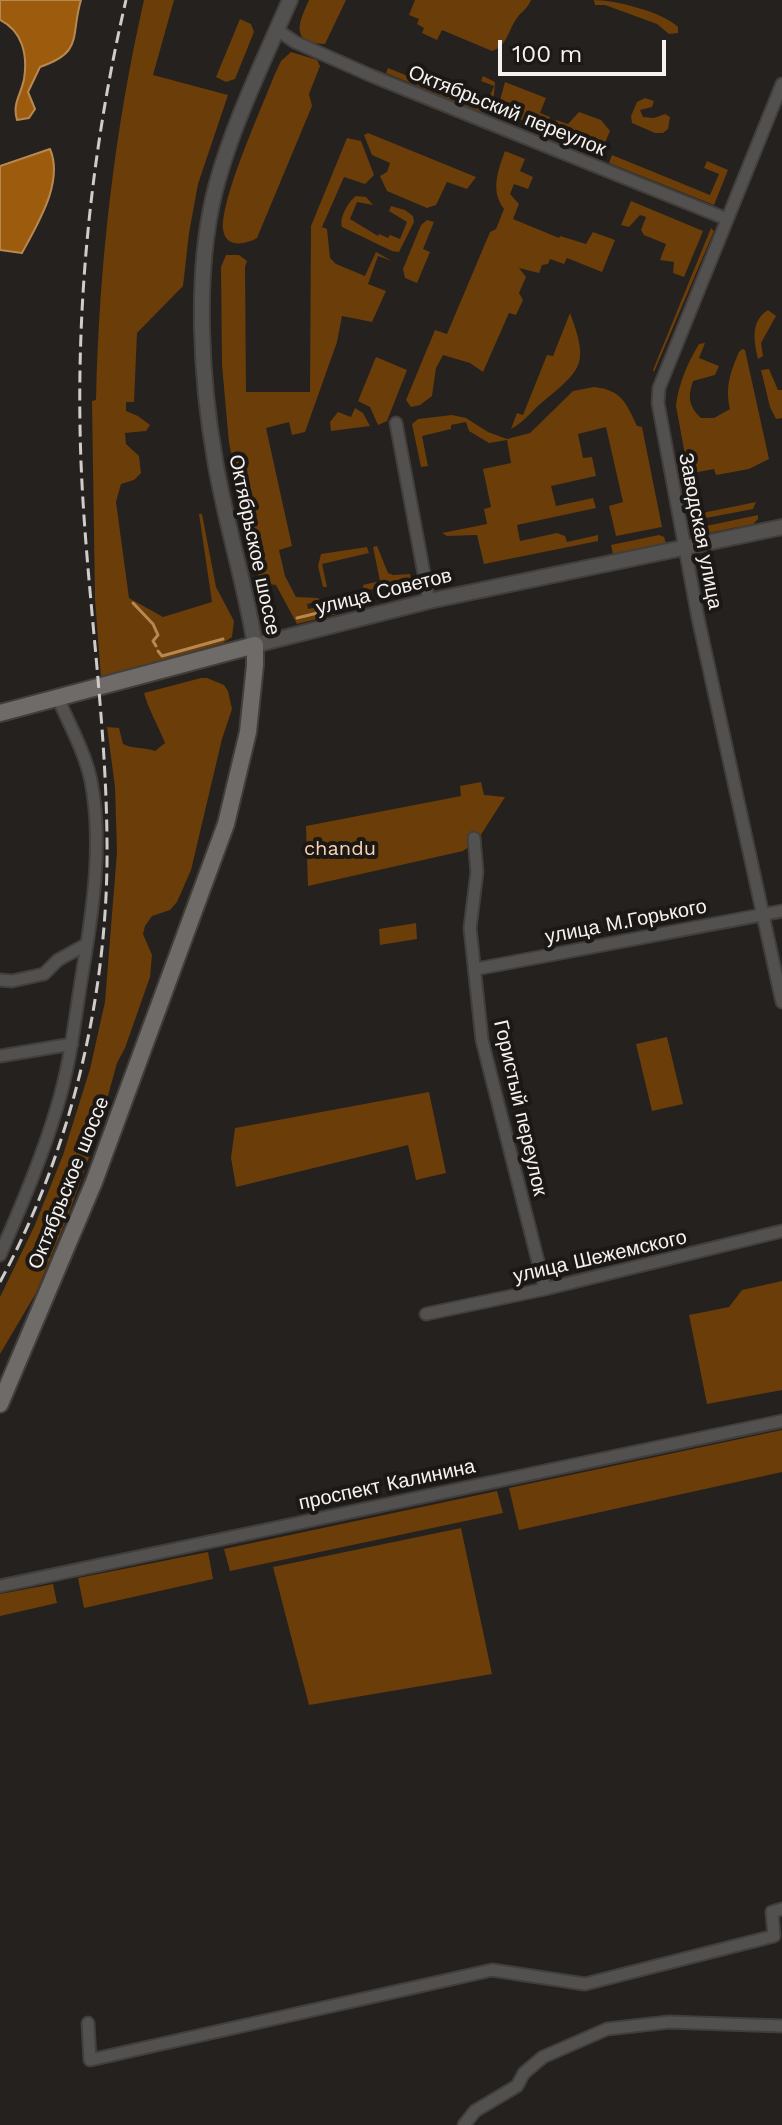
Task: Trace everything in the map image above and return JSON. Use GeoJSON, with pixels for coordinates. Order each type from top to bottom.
{"type":"FeatureCollection","features":[{"type":"Feature","properties":{"kind":"main road","name":"улица Советов"},"geometry":{"type":"LineString","coordinates":[[0,713],[255,645]]}},
{"type":"Feature","properties":{"kind":"main road","name":"Октябрьское шоссе"},"geometry":{"type":"LineString","coordinates":[[0,1404],[94,1182],[226,824],[248,732],[255,645]]}},
{"type":"Feature","properties":{"kind":"street","name":"Октябрьское шоссе"},"geometry":{"type":"LineString","coordinates":[[255,645],[211,435],[204,280],[209,221],[217,183],[290,0]]}},
{"type":"Feature","properties":{"kind":"street","name":"Октябрьский переулок"},"geometry":{"type":"LineString","coordinates":[[277,30],[295,42],[372,76],[727,219]]}},
{"type":"Feature","properties":{"kind":"street","name":"Заводская улица"},"geometry":{"type":"LineString","coordinates":[[782,84],[658,396],[658,410],[698,618],[782,1002]]}},
{"type":"Feature","properties":{"kind":"street"},"geometry":{"type":"LineString","coordinates":[[396,423],[429,601]]}},
{"type":"Feature","properties":{"kind":"street","name":"улица Советов"},"geometry":{"type":"LineString","coordinates":[[255,645],[429,601],[782,527]]}},
{"type":"Feature","properties":{"kind":"street"},"geometry":{"type":"LineString","coordinates":[[0,1255],[39,1163],[58,1106],[72,1044],[95,874],[91,781],[57,696]]}},
{"type":"Feature","properties":{"kind":"street","name":"Гористый переулок"},"geometry":{"type":"LineString","coordinates":[[474,838],[477,872],[470,928],[482,1040],[545,1289]]}},
{"type":"Feature","properties":{"kind":"street","name":"улица М.Горького"},"geometry":{"type":"LineString","coordinates":[[476,969],[782,911]]}},
{"type":"Feature","properties":{"kind":"street"},"geometry":{"type":"LineString","coordinates":[[0,980],[12,981],[44,974],[58,960],[87,944]]}},
{"type":"Feature","properties":{"kind":"street"},"geometry":{"type":"LineString","coordinates":[[0,1056],[72,1044]]}},
{"type":"Feature","properties":{"kind":"street","name":"улица Шежемского"},"geometry":{"type":"LineString","coordinates":[[426,1314],[545,1289],[782,1231]]}},
{"type":"Feature","properties":{"kind":"street","name":"проспект Калинина"},"geometry":{"type":"LineString","coordinates":[[0,1586],[782,1421]]}},
{"type":"Feature","properties":{"kind":"street"},"geometry":{"type":"LineString","coordinates":[[88,2023],[90,2060],[492,1970],[585,1984],[774,1936],[772,1912],[782,1909]]}},
{"type":"Feature","properties":{"kind":"street"},"geometry":{"type":"LineString","coordinates":[[464,2125],[475,2111],[517,2086],[524,2073],[543,2057],[607,2029],[669,2022],[782,2026]]}},
{"type":"Feature","properties":{"kind":"green space"},"geometry":{"type":"Polygon","coordinates":[[[144,0],[174,0],[153,75],[228,95],[198,184],[183,286],[137,333],[134,402],[126,402],[126,411],[150,425],[146,431],[125,433],[126,444],[139,456],[141,473],[134,480],[121,484],[116,502],[129,598],[163,617],[212,602],[199,514],[202,514],[216,587],[234,621],[232,637],[223,643],[101,678],[95,599],[92,401],[96,400],[101,299],[116,149],[144,0]]]}},
{"type":"Feature","properties":{"kind":"green space"},"geometry":{"type":"Polygon","coordinates":[[[309,0],[346,0],[325,44],[306,40],[301,35],[300,23],[309,0]]]}},
{"type":"Feature","properties":{"kind":"green space"},"geometry":{"type":"Polygon","coordinates":[[[415,0],[531,0],[504,43],[492,51],[442,30],[437,40],[422,33],[424,28],[417,24],[419,19],[409,15],[415,0]]]}},
{"type":"Feature","properties":{"kind":"green space"},"geometry":{"type":"Polygon","coordinates":[[[594,0],[650,12],[678,27],[678,33],[669,34],[657,24],[605,5],[595,5],[594,0]]]}},
{"type":"Feature","properties":{"kind":"green space"},"geometry":{"type":"Polygon","coordinates":[[[240,19],[251,24],[254,32],[235,79],[226,82],[216,77],[240,19]]]}},
{"type":"Feature","properties":{"kind":"green space"},"geometry":{"type":"Polygon","coordinates":[[[291,52],[317,60],[320,66],[309,94],[312,106],[257,238],[241,243],[231,242],[223,229],[228,196],[274,76],[281,61],[291,52]]]}},
{"type":"Feature","properties":{"kind":"green space"},"geometry":{"type":"Polygon","coordinates":[[[388,68],[485,107],[494,86],[481,81],[483,76],[495,82],[494,95],[484,113],[386,73],[388,68]]]}},
{"type":"Feature","properties":{"kind":"green space"},"geometry":{"type":"Polygon","coordinates":[[[505,82],[546,98],[540,113],[550,117],[545,129],[514,117],[511,122],[500,117],[499,104],[505,82]]]}},
{"type":"Feature","properties":{"kind":"green space"},"geometry":{"type":"Polygon","coordinates":[[[645,98],[654,101],[652,107],[640,110],[643,117],[654,118],[665,114],[670,117],[668,129],[663,133],[655,133],[632,123],[631,116],[637,102],[645,98]]]}},
{"type":"Feature","properties":{"kind":"green space"},"geometry":{"type":"Polygon","coordinates":[[[579,112],[601,120],[610,131],[600,154],[551,131],[556,120],[568,124],[579,112]]]}},
{"type":"Feature","properties":{"kind":"green space"},"geometry":{"type":"Polygon","coordinates":[[[368,133],[476,177],[467,189],[447,182],[436,205],[427,208],[387,191],[380,176],[387,172],[390,163],[372,155],[364,135],[368,133]]]}},
{"type":"Feature","properties":{"kind":"green space"},"geometry":{"type":"Polygon","coordinates":[[[347,138],[361,141],[374,175],[365,184],[344,177],[322,227],[327,229],[330,258],[336,264],[365,276],[376,252],[392,261],[378,256],[368,284],[386,291],[372,322],[342,316],[337,342],[305,432],[292,435],[289,422],[266,428],[292,546],[279,550],[285,576],[296,597],[318,598],[320,601],[307,604],[308,609],[335,603],[337,614],[297,624],[276,585],[260,583],[229,443],[222,365],[221,267],[226,255],[239,255],[247,261],[246,392],[310,392],[311,226],[347,138]]]}},
{"type":"Feature","properties":{"kind":"green space"},"geometry":{"type":"Polygon","coordinates":[[[505,151],[525,159],[520,171],[533,177],[528,189],[514,184],[510,194],[519,204],[513,219],[559,238],[586,244],[593,232],[615,240],[602,272],[567,258],[564,264],[550,259],[548,264],[542,265],[539,273],[519,268],[526,277],[519,293],[523,300],[516,315],[509,313],[483,372],[470,363],[443,355],[436,368],[432,396],[420,405],[411,407],[406,400],[435,330],[447,334],[490,232],[496,229],[504,209],[496,188],[505,151]]]}},
{"type":"Feature","properties":{"kind":"green space"},"geometry":{"type":"Polygon","coordinates":[[[612,155],[710,195],[719,174],[704,168],[707,161],[728,170],[714,205],[609,163],[612,155]]]}},
{"type":"Feature","properties":{"kind":"green space"},"geometry":{"type":"Polygon","coordinates":[[[356,196],[366,197],[373,205],[357,202],[350,219],[378,236],[388,238],[390,235],[400,239],[407,222],[389,211],[391,206],[413,216],[414,222],[399,252],[342,227],[345,210],[356,196]]]}},
{"type":"Feature","properties":{"kind":"green space"},"geometry":{"type":"Polygon","coordinates":[[[631,201],[703,231],[684,277],[673,273],[674,262],[660,260],[666,244],[644,235],[641,230],[646,217],[640,215],[629,227],[621,225],[631,201]]]}},
{"type":"Feature","properties":{"kind":"green space"},"geometry":{"type":"Polygon","coordinates":[[[427,220],[434,222],[423,249],[430,252],[417,283],[405,278],[403,269],[421,225],[427,220]]]}},
{"type":"Feature","properties":{"kind":"green space"},"geometry":{"type":"Polygon","coordinates":[[[711,228],[714,231],[654,372],[653,370],[711,228]]]}},
{"type":"Feature","properties":{"kind":"green space"},"geometry":{"type":"Polygon","coordinates":[[[768,310],[776,316],[761,343],[763,356],[758,359],[756,326],[768,310]]]}},
{"type":"Feature","properties":{"kind":"green space"},"geometry":{"type":"Polygon","coordinates":[[[570,313],[580,354],[575,371],[511,429],[517,413],[523,415],[547,355],[553,356],[570,313]]]}},
{"type":"Feature","properties":{"kind":"green space"},"geometry":{"type":"Polygon","coordinates":[[[705,343],[699,358],[719,366],[715,375],[693,381],[691,405],[701,418],[714,418],[730,409],[728,387],[731,373],[739,352],[745,350],[769,459],[749,469],[716,475],[714,469],[693,473],[702,513],[756,502],[753,509],[701,519],[696,514],[676,406],[687,366],[699,344],[705,343]]]}},
{"type":"Feature","properties":{"kind":"green space"},"geometry":{"type":"Polygon","coordinates":[[[376,357],[407,370],[387,421],[378,425],[370,407],[358,401],[376,357]]]}},
{"type":"Feature","properties":{"kind":"green space"},"geometry":{"type":"Polygon","coordinates":[[[769,369],[778,390],[782,390],[782,418],[776,419],[770,407],[761,370],[769,369]]]}},
{"type":"Feature","properties":{"kind":"green space"},"geometry":{"type":"Polygon","coordinates":[[[594,387],[611,391],[622,399],[637,426],[642,427],[662,527],[616,536],[609,506],[623,502],[606,427],[578,434],[583,458],[592,457],[596,476],[551,486],[556,506],[593,498],[596,508],[517,525],[520,541],[557,533],[565,536],[567,542],[598,535],[598,541],[484,564],[477,535],[447,536],[442,533],[487,524],[484,509],[491,507],[483,469],[511,463],[507,440],[489,443],[469,431],[466,422],[451,425],[451,429],[422,436],[428,466],[421,467],[412,424],[418,419],[452,415],[466,418],[488,432],[507,439],[530,433],[573,391],[594,387]]]}},
{"type":"Feature","properties":{"kind":"green space"},"geometry":{"type":"Polygon","coordinates":[[[355,408],[363,413],[370,426],[331,431],[330,422],[338,412],[351,417],[355,408]]]}},
{"type":"Feature","properties":{"kind":"green space"},"geometry":{"type":"Polygon","coordinates":[[[758,515],[753,524],[703,534],[697,531],[697,528],[758,515]]]}},
{"type":"Feature","properties":{"kind":"green space"},"geometry":{"type":"Polygon","coordinates":[[[659,535],[664,537],[666,543],[613,554],[611,545],[659,535]]]}},
{"type":"Feature","properties":{"kind":"green space"},"geometry":{"type":"Polygon","coordinates":[[[377,546],[388,573],[410,574],[411,580],[364,591],[363,585],[380,581],[373,547],[377,546]]]}},
{"type":"Feature","properties":{"kind":"green space"},"geometry":{"type":"Polygon","coordinates":[[[367,547],[369,553],[322,564],[327,587],[323,587],[318,566],[321,554],[367,547]]]}},
{"type":"Feature","properties":{"kind":"green space"},"geometry":{"type":"Polygon","coordinates":[[[201,678],[224,685],[232,709],[191,870],[177,902],[170,910],[152,916],[145,926],[143,934],[152,955],[150,977],[117,1063],[98,1132],[36,1293],[0,1354],[0,1297],[34,1227],[63,1155],[90,1069],[105,1002],[117,852],[115,787],[107,727],[119,728],[123,744],[155,751],[165,743],[144,693],[201,678]]]}},
{"type":"Feature","properties":{"kind":"green space","name":"chandu"},"geometry":{"type":"Polygon","coordinates":[[[481,782],[484,795],[505,797],[477,841],[463,851],[308,886],[306,826],[461,796],[460,786],[481,782]]]}},
{"type":"Feature","properties":{"kind":"green space"},"geometry":{"type":"Polygon","coordinates":[[[416,923],[417,939],[380,945],[379,929],[416,923]]]}},
{"type":"Feature","properties":{"kind":"green space"},"geometry":{"type":"Polygon","coordinates":[[[667,1037],[683,1104],[652,1111],[636,1044],[667,1037]]]}},
{"type":"Feature","properties":{"kind":"green space"},"geometry":{"type":"Polygon","coordinates":[[[429,1092],[446,1173],[416,1180],[408,1145],[236,1187],[231,1158],[235,1128],[429,1092]]]}},
{"type":"Feature","properties":{"kind":"green space"},"geometry":{"type":"Polygon","coordinates":[[[782,1281],[782,1390],[707,1404],[689,1315],[729,1307],[742,1290],[782,1281]]]}},
{"type":"Feature","properties":{"kind":"green space"},"geometry":{"type":"Polygon","coordinates":[[[782,1430],[782,1472],[519,1530],[509,1488],[782,1430]]]}},
{"type":"Feature","properties":{"kind":"green space"},"geometry":{"type":"Polygon","coordinates":[[[497,1491],[503,1513],[230,1571],[224,1549],[497,1491]]]}},
{"type":"Feature","properties":{"kind":"green space"},"geometry":{"type":"Polygon","coordinates":[[[461,1528],[492,1674],[309,1705],[273,1567],[461,1528]]]}},
{"type":"Feature","properties":{"kind":"green space"},"geometry":{"type":"Polygon","coordinates":[[[208,1552],[213,1579],[84,1608],[78,1578],[208,1552]]]}},
{"type":"Feature","properties":{"kind":"green space"},"geometry":{"type":"Polygon","coordinates":[[[53,1584],[57,1603],[0,1616],[0,1594],[53,1584]]]}},
{"type":"Feature","properties":{"kind":"shaded area"},"geometry":{"type":"Polygon","coordinates":[[[0,0],[81,0],[69,49],[40,67],[28,92],[35,109],[29,118],[17,120],[16,104],[25,70],[24,52],[14,30],[0,20],[0,0]]]}},
{"type":"Feature","properties":{"kind":"shaded area"},"geometry":{"type":"Polygon","coordinates":[[[50,149],[54,175],[52,188],[35,229],[22,253],[0,250],[0,166],[50,149]]]}},
{"type":"Feature","properties":{"kind":"waterway"},"geometry":{"type":"LineString","coordinates":[[133,603],[153,624],[158,635],[153,641],[156,646]]}},
{"type":"Feature","properties":{"kind":"waterway"},"geometry":{"type":"LineString","coordinates":[[297,618],[334,609]]}},
{"type":"Feature","properties":{"kind":"waterway"},"geometry":{"type":"LineString","coordinates":[[158,651],[162,656],[223,639]]}},
{"type":"Feature","properties":{"kind":"railway"},"geometry":{"type":"LineString","coordinates":[[0,1282],[25,1231],[66,1124],[93,1012],[101,955],[106,898],[106,793],[81,462],[81,346],[83,288],[95,171],[126,0]]}}]}
